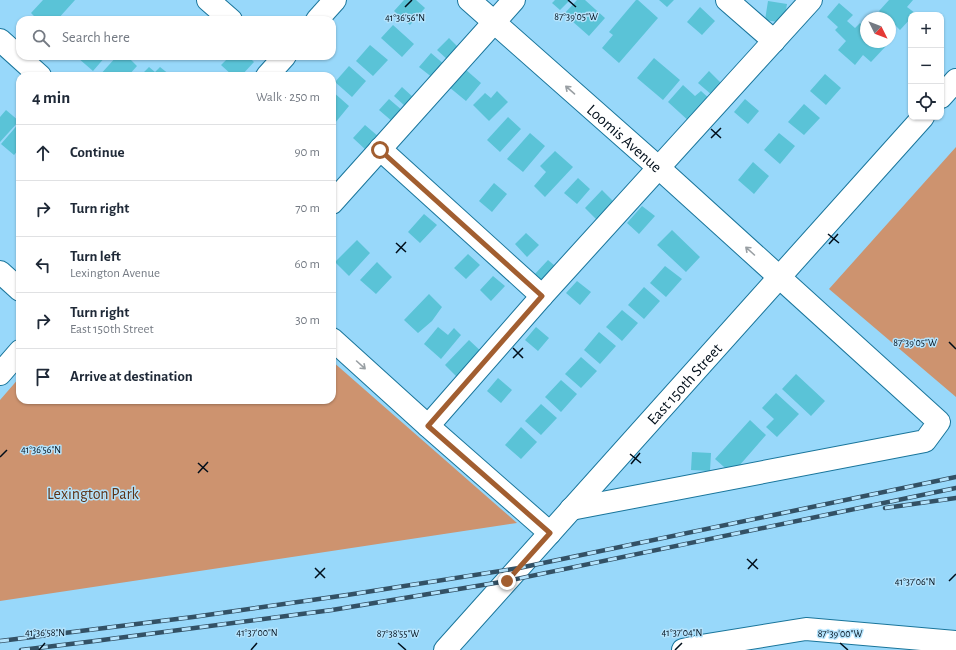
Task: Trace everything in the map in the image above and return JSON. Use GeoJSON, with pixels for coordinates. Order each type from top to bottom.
{"type":"FeatureCollection","features":[{"type":"Feature","properties":{"kind":"street"},"geometry":{"type":"LineString","coordinates":[[208,0],[226,16]]}},
{"type":"Feature","properties":{"kind":"street"},"geometry":{"type":"LineString","coordinates":[[321,16],[335,0]]}},
{"type":"Feature","properties":{"kind":"street","name":"Loomis Avenue"},"geometry":{"type":"LineString","coordinates":[[469,0],[659,168],[939,422],[926,441],[571,509]]}},
{"type":"Feature","properties":{"kind":"street"},"geometry":{"type":"LineString","coordinates":[[336,199],[514,0]]}},
{"type":"Feature","properties":{"kind":"street"},"geometry":{"type":"LineString","coordinates":[[727,0],[774,41]]}},
{"type":"Feature","properties":{"kind":"street"},"geometry":{"type":"LineString","coordinates":[[428,426],[542,296],[811,0]]}},
{"type":"Feature","properties":{"kind":"street"},"geometry":{"type":"LineString","coordinates":[[0,40],[16,54]]}},
{"type":"Feature","properties":{"kind":"street"},"geometry":{"type":"LineString","coordinates":[[22,60],[36,72]]}},
{"type":"Feature","properties":{"kind":"street"},"geometry":{"type":"LineString","coordinates":[[944,93],[956,80]]}},
{"type":"Feature","properties":{"kind":"street","name":"East 150th Street"},"geometry":{"type":"LineString","coordinates":[[445,650],[920,120]]}},
{"type":"Feature","properties":{"kind":"street"},"geometry":{"type":"LineString","coordinates":[[380,150],[542,296]]}},
{"type":"Feature","properties":{"kind":"street"},"geometry":{"type":"LineString","coordinates":[[0,272],[16,286]]}},
{"type":"Feature","properties":{"kind":"street"},"geometry":{"type":"LineString","coordinates":[[336,342],[428,426],[550,533]]}},
{"type":"Feature","properties":{"kind":"street"},"geometry":{"type":"LineString","coordinates":[[0,374],[16,356]]}},
{"type":"Feature","properties":{"kind":"street"},"geometry":{"type":"LineString","coordinates":[[683,650],[806,629],[956,642]]}},
{"type":"Feature","properties":{"kind":"green space"},"geometry":{"type":"Polygon","coordinates":[[[956,147],[956,397],[829,289],[956,147]]]}},
{"type":"Feature","properties":{"kind":"green space","name":"Lexington Park"},"geometry":{"type":"Polygon","coordinates":[[[336,365],[517,523],[0,601],[0,400],[16,382],[16,404],[336,404],[336,365]]]}},
{"type":"Feature","properties":{"kind":"building"},"geometry":{"type":"Polygon","coordinates":[[[43,0],[75,0],[61,16],[34,16],[31,13],[43,0]]]}},
{"type":"Feature","properties":{"kind":"building"},"geometry":{"type":"Polygon","coordinates":[[[404,0],[416,0],[425,8],[410,25],[394,11],[404,0]]]}},
{"type":"Feature","properties":{"kind":"building"},"geometry":{"type":"Polygon","coordinates":[[[555,0],[570,0],[560,10],[552,3],[555,0]]]}},
{"type":"Feature","properties":{"kind":"building"},"geometry":{"type":"Polygon","coordinates":[[[577,0],[585,0],[605,18],[589,36],[564,14],[577,0]]]}},
{"type":"Feature","properties":{"kind":"building"},"geometry":{"type":"Polygon","coordinates":[[[636,0],[638,0],[658,18],[619,63],[602,48],[613,35],[609,32],[636,0]]]}},
{"type":"Feature","properties":{"kind":"building"},"geometry":{"type":"Polygon","coordinates":[[[659,0],[674,0],[667,7],[659,0]]]}},
{"type":"Feature","properties":{"kind":"building"},"geometry":{"type":"Polygon","coordinates":[[[889,0],[913,0],[907,7],[914,12],[908,12],[908,21],[900,30],[896,26],[896,12],[879,11],[889,0]]]}},
{"type":"Feature","properties":{"kind":"building"},"geometry":{"type":"Polygon","coordinates":[[[768,1],[787,4],[784,23],[765,20],[768,1]]]}},
{"type":"Feature","properties":{"kind":"building"},"geometry":{"type":"Polygon","coordinates":[[[839,3],[853,15],[847,21],[855,28],[860,23],[860,48],[884,48],[871,62],[863,55],[855,65],[838,50],[846,41],[835,30],[838,27],[827,17],[839,3]]]}},
{"type":"Feature","properties":{"kind":"building"},"geometry":{"type":"Polygon","coordinates":[[[700,7],[715,21],[702,35],[687,22],[700,7]]]}},
{"type":"Feature","properties":{"kind":"building"},"geometry":{"type":"Polygon","coordinates":[[[393,25],[414,44],[402,57],[381,38],[393,25]]]}},
{"type":"Feature","properties":{"kind":"building"},"geometry":{"type":"Polygon","coordinates":[[[449,38],[460,49],[449,61],[437,50],[449,38]]]}},
{"type":"Feature","properties":{"kind":"building"},"geometry":{"type":"Polygon","coordinates":[[[370,45],[388,60],[373,76],[356,61],[370,45]]]}},
{"type":"Feature","properties":{"kind":"building"},"geometry":{"type":"Polygon","coordinates":[[[431,53],[445,65],[433,78],[419,67],[431,53]]]}},
{"type":"Feature","properties":{"kind":"building"},"geometry":{"type":"Polygon","coordinates":[[[654,58],[680,80],[663,100],[637,78],[654,58]]]}},
{"type":"Feature","properties":{"kind":"building"},"geometry":{"type":"Polygon","coordinates":[[[80,60],[103,60],[93,71],[80,60]]]}},
{"type":"Feature","properties":{"kind":"building"},"geometry":{"type":"Polygon","coordinates":[[[113,60],[131,60],[137,66],[132,72],[103,72],[113,60]]]}},
{"type":"Feature","properties":{"kind":"building"},"geometry":{"type":"Polygon","coordinates":[[[226,60],[252,60],[254,62],[245,72],[229,72],[221,65],[226,60]]]}},
{"type":"Feature","properties":{"kind":"building"},"geometry":{"type":"Polygon","coordinates":[[[349,66],[366,81],[352,97],[336,83],[336,81],[349,66]]]}},
{"type":"Feature","properties":{"kind":"building"},"geometry":{"type":"Polygon","coordinates":[[[149,67],[155,72],[144,72],[149,67]]]}},
{"type":"Feature","properties":{"kind":"building"},"geometry":{"type":"Polygon","coordinates":[[[160,67],[166,72],[155,72],[160,67]]]}},
{"type":"Feature","properties":{"kind":"building"},"geometry":{"type":"Polygon","coordinates":[[[465,69],[481,83],[466,101],[449,87],[465,69]]]}},
{"type":"Feature","properties":{"kind":"building"},"geometry":{"type":"Polygon","coordinates":[[[709,71],[722,84],[712,95],[698,83],[709,71]]]}},
{"type":"Feature","properties":{"kind":"building"},"geometry":{"type":"Polygon","coordinates":[[[825,74],[841,88],[826,105],[810,91],[825,74]]]}},
{"type":"Feature","properties":{"kind":"building"},"geometry":{"type":"Polygon","coordinates":[[[683,85],[695,96],[701,91],[712,101],[691,123],[668,102],[683,85]]]}},
{"type":"Feature","properties":{"kind":"building"},"geometry":{"type":"Polygon","coordinates":[[[402,87],[414,98],[406,107],[394,96],[402,87]]]}},
{"type":"Feature","properties":{"kind":"building"},"geometry":{"type":"Polygon","coordinates":[[[497,91],[508,102],[489,121],[473,105],[485,93],[491,98],[497,91]]]}},
{"type":"Feature","properties":{"kind":"building"},"geometry":{"type":"Polygon","coordinates":[[[336,95],[349,106],[336,122],[336,95]]]}},
{"type":"Feature","properties":{"kind":"building"},"geometry":{"type":"Polygon","coordinates":[[[389,99],[403,111],[393,122],[379,110],[389,99]]]}},
{"type":"Feature","properties":{"kind":"building"},"geometry":{"type":"Polygon","coordinates":[[[745,99],[759,111],[748,124],[734,112],[745,99]]]}},
{"type":"Feature","properties":{"kind":"building"},"geometry":{"type":"Polygon","coordinates":[[[804,104],[820,118],[804,135],[788,122],[804,104]]]}},
{"type":"Feature","properties":{"kind":"building"},"geometry":{"type":"Polygon","coordinates":[[[6,110],[16,118],[16,124],[0,142],[0,117],[6,110]]]}},
{"type":"Feature","properties":{"kind":"building"},"geometry":{"type":"Polygon","coordinates":[[[508,117],[521,129],[500,152],[487,140],[508,117]]]}},
{"type":"Feature","properties":{"kind":"building"},"geometry":{"type":"Polygon","coordinates":[[[365,125],[379,137],[367,151],[353,138],[365,125]]]}},
{"type":"Feature","properties":{"kind":"building"},"geometry":{"type":"Polygon","coordinates":[[[16,127],[16,153],[14,155],[1,144],[16,127]]]}},
{"type":"Feature","properties":{"kind":"building"},"geometry":{"type":"Polygon","coordinates":[[[530,133],[545,146],[523,172],[507,159],[530,133]]]}},
{"type":"Feature","properties":{"kind":"building"},"geometry":{"type":"Polygon","coordinates":[[[779,133],[795,146],[780,164],[764,150],[779,133]]]}},
{"type":"Feature","properties":{"kind":"building"},"geometry":{"type":"Polygon","coordinates":[[[555,151],[573,167],[545,197],[534,186],[546,172],[540,166],[555,151]]]}},
{"type":"Feature","properties":{"kind":"building"},"geometry":{"type":"Polygon","coordinates":[[[753,162],[769,176],[754,194],[738,180],[753,162]]]}},
{"type":"Feature","properties":{"kind":"building"},"geometry":{"type":"Polygon","coordinates":[[[578,178],[590,189],[577,204],[564,193],[578,178]]]}},
{"type":"Feature","properties":{"kind":"building"},"geometry":{"type":"Polygon","coordinates":[[[494,183],[507,194],[492,212],[479,201],[494,183]]]}},
{"type":"Feature","properties":{"kind":"building"},"geometry":{"type":"Polygon","coordinates":[[[602,190],[614,202],[597,220],[585,208],[602,190]]]}},
{"type":"Feature","properties":{"kind":"building"},"geometry":{"type":"Polygon","coordinates":[[[642,206],[655,216],[639,234],[627,223],[642,206]]]}},
{"type":"Feature","properties":{"kind":"building"},"geometry":{"type":"Polygon","coordinates":[[[424,214],[437,225],[420,243],[408,232],[424,214]]]}},
{"type":"Feature","properties":{"kind":"building"},"geometry":{"type":"Polygon","coordinates":[[[672,230],[700,257],[686,272],[657,245],[672,230]]]}},
{"type":"Feature","properties":{"kind":"building"},"geometry":{"type":"Polygon","coordinates":[[[526,233],[539,245],[527,257],[515,244],[526,233]]]}},
{"type":"Feature","properties":{"kind":"building"},"geometry":{"type":"Polygon","coordinates":[[[357,240],[370,253],[349,276],[336,263],[336,261],[357,240]]]}},
{"type":"Feature","properties":{"kind":"building"},"geometry":{"type":"Polygon","coordinates":[[[468,254],[480,265],[466,279],[454,268],[468,254]]]}},
{"type":"Feature","properties":{"kind":"building"},"geometry":{"type":"Polygon","coordinates":[[[548,260],[561,271],[547,287],[534,275],[548,260]]]}},
{"type":"Feature","properties":{"kind":"building"},"geometry":{"type":"Polygon","coordinates":[[[377,262],[392,277],[376,294],[360,280],[377,262]]]}},
{"type":"Feature","properties":{"kind":"building"},"geometry":{"type":"Polygon","coordinates":[[[665,266],[682,279],[666,297],[650,283],[665,266]]]}},
{"type":"Feature","properties":{"kind":"building"},"geometry":{"type":"Polygon","coordinates":[[[493,276],[505,286],[491,301],[480,290],[493,276]]]}},
{"type":"Feature","properties":{"kind":"building"},"geometry":{"type":"Polygon","coordinates":[[[577,281],[591,292],[580,305],[566,293],[577,281]]]}},
{"type":"Feature","properties":{"kind":"building"},"geometry":{"type":"Polygon","coordinates":[[[644,287],[660,301],[644,319],[628,305],[644,287]]]}},
{"type":"Feature","properties":{"kind":"building"},"geometry":{"type":"Polygon","coordinates":[[[429,294],[442,307],[432,321],[418,333],[404,320],[429,294]]]}},
{"type":"Feature","properties":{"kind":"building"},"geometry":{"type":"Polygon","coordinates":[[[622,310],[638,323],[622,341],[606,327],[622,310]]]}},
{"type":"Feature","properties":{"kind":"building"},"geometry":{"type":"Polygon","coordinates":[[[438,327],[448,335],[454,328],[461,335],[441,359],[424,344],[438,327]]]}},
{"type":"Feature","properties":{"kind":"building"},"geometry":{"type":"Polygon","coordinates":[[[536,327],[549,338],[538,351],[525,340],[536,327]]]}},
{"type":"Feature","properties":{"kind":"building"},"geometry":{"type":"Polygon","coordinates":[[[599,332],[616,346],[600,364],[584,350],[599,332]]]}},
{"type":"Feature","properties":{"kind":"building"},"geometry":{"type":"Polygon","coordinates":[[[469,340],[485,355],[460,380],[445,365],[469,340]]]}},
{"type":"Feature","properties":{"kind":"building"},"geometry":{"type":"Polygon","coordinates":[[[581,357],[597,371],[581,388],[565,374],[581,357]]]}},
{"type":"Feature","properties":{"kind":"building"},"geometry":{"type":"Polygon","coordinates":[[[796,374],[825,401],[811,416],[782,389],[796,374]]]}},
{"type":"Feature","properties":{"kind":"building"},"geometry":{"type":"Polygon","coordinates":[[[498,378],[512,390],[501,403],[487,391],[498,378]]]}},
{"type":"Feature","properties":{"kind":"building"},"geometry":{"type":"Polygon","coordinates":[[[561,380],[577,394],[561,412],[545,397],[561,380]]]}},
{"type":"Feature","properties":{"kind":"building"},"geometry":{"type":"Polygon","coordinates":[[[776,393],[799,414],[777,437],[766,427],[774,419],[762,408],[776,393]]]}},
{"type":"Feature","properties":{"kind":"building"},"geometry":{"type":"Polygon","coordinates":[[[541,404],[557,418],[541,435],[525,421],[541,404]]]}},
{"type":"Feature","properties":{"kind":"building"},"geometry":{"type":"Polygon","coordinates":[[[750,420],[766,435],[732,474],[715,459],[750,420]]]}},
{"type":"Feature","properties":{"kind":"building"},"geometry":{"type":"Polygon","coordinates":[[[521,427],[537,442],[521,459],[505,445],[521,427]]]}},
{"type":"Feature","properties":{"kind":"building"},"geometry":{"type":"Polygon","coordinates":[[[692,452],[711,453],[710,471],[691,470],[692,452]]]}},
{"type":"Feature","properties":{"kind":"railway"},"geometry":{"type":"LineString","coordinates":[[0,641],[193,617],[519,568],[956,477]]}},
{"type":"Feature","properties":{"kind":"railway"},"geometry":{"type":"LineString","coordinates":[[21,650],[332,610],[507,581],[956,488]]}},
{"type":"Feature","properties":{"kind":"railway"},"geometry":{"type":"LineString","coordinates":[[885,508],[956,498]]}},
{"type":"Feature","properties":{"kind":"route"},"geometry":{"type":"LineString","coordinates":[[380,150],[542,296],[428,426],[550,533],[507,581]]}}]}
